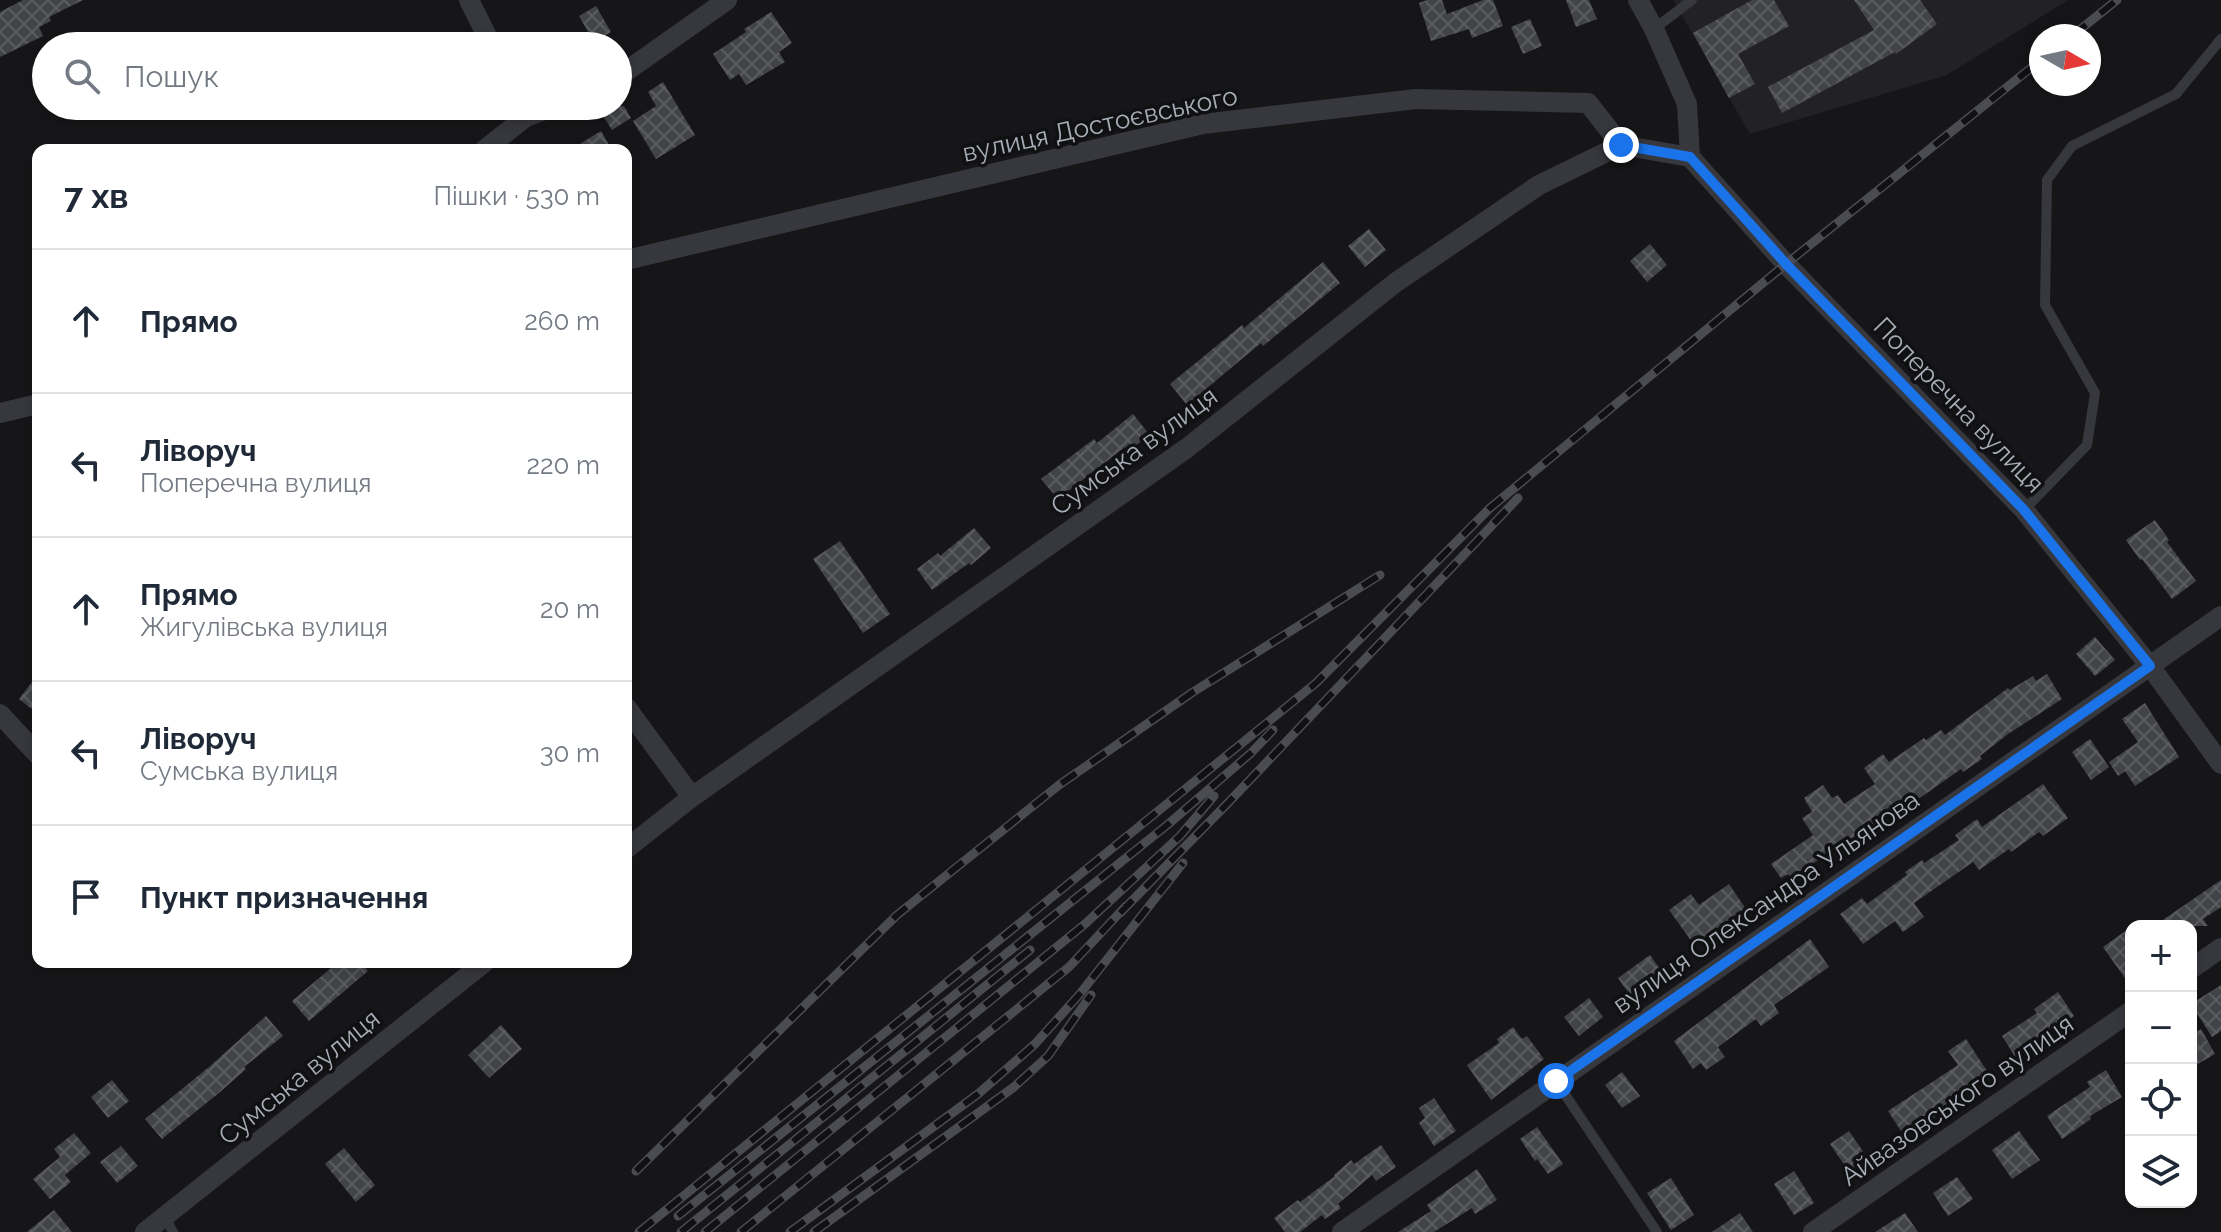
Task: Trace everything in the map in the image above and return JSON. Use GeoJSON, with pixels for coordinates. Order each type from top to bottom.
{"type":"FeatureCollection","features":[{"type":"Feature","properties":{"kind":"street"},"geometry":{"type":"LineString","coordinates":[[469,0],[485,32]]}},
{"type":"Feature","properties":{"kind":"street"},"geometry":{"type":"LineString","coordinates":[[632,67],[727,0]]}},
{"type":"Feature","properties":{"kind":"street"},"geometry":{"type":"LineString","coordinates":[[1621,145],[1690,157],[1687,104],[1638,0]]}},
{"type":"Feature","properties":{"kind":"street","name":"вулиця Достоєвського"},"geometry":{"type":"LineString","coordinates":[[632,259],[1203,124],[1416,99],[1588,103],[1621,145]]}},
{"type":"Feature","properties":{"kind":"street"},"geometry":{"type":"LineString","coordinates":[[490,144],[514,120]]}},
{"type":"Feature","properties":{"kind":"street","name":"Сумська вулиця"},"geometry":{"type":"LineString","coordinates":[[632,844],[692,797],[1187,448],[1395,283],[1539,185],[1621,145]]}},
{"type":"Feature","properties":{"kind":"street","name":"Поперечна вулиця"},"geometry":{"type":"LineString","coordinates":[[1690,157],[1733,207],[2024,510],[2150,666],[2221,764]]}},
{"type":"Feature","properties":{"kind":"street"},"geometry":{"type":"LineString","coordinates":[[0,413],[32,405]]}},
{"type":"Feature","properties":{"kind":"street","name":"вулиця Олександра Ульянова"},"geometry":{"type":"LineString","coordinates":[[1342,1232],[2221,616]]}},
{"type":"Feature","properties":{"kind":"street"},"geometry":{"type":"LineString","coordinates":[[0,714],[32,749]]}},
{"type":"Feature","properties":{"kind":"street"},"geometry":{"type":"LineString","coordinates":[[632,715],[692,797]]}},
{"type":"Feature","properties":{"kind":"street"},"geometry":{"type":"LineString","coordinates":[[2197,965],[2221,948]]}},
{"type":"Feature","properties":{"kind":"street","name":"Сумська вулиця"},"geometry":{"type":"LineString","coordinates":[[145,1232],[169,1224],[478,968]]}},
{"type":"Feature","properties":{"kind":"street","name":"Айвазовського вулиця"},"geometry":{"type":"LineString","coordinates":[[1813,1232],[2125,1015]]}},
{"type":"Feature","properties":{"kind":"lane"},"geometry":{"type":"LineString","coordinates":[[1654,29],[1692,0]]}},
{"type":"Feature","properties":{"kind":"lane"},"geometry":{"type":"LineString","coordinates":[[2024,510],[2087,445],[2095,393],[2045,305],[2047,180],[2072,146],[2176,94],[2221,39]]}},
{"type":"Feature","properties":{"kind":"lane"},"geometry":{"type":"LineString","coordinates":[[1556,1081],[1657,1232]]}},
{"type":"Feature","properties":{"kind":"shaded area"},"geometry":{"type":"Polygon","coordinates":[[[1673,0],[2068,0],[1947,75],[1750,134],[1673,0]]]}},
{"type":"Feature","properties":{"kind":"building"},"geometry":{"type":"Polygon","coordinates":[[[23,0],[83,0],[49,17],[51,21],[39,27],[41,32],[32,32],[32,41],[0,57],[0,12],[23,0]]]}},
{"type":"Feature","properties":{"kind":"building"},"geometry":{"type":"Polygon","coordinates":[[[1442,0],[1447,14],[1483,0],[1493,0],[1503,26],[1472,38],[1469,29],[1431,41],[1419,3],[1442,0]]]}},
{"type":"Feature","properties":{"kind":"building"},"geometry":{"type":"Polygon","coordinates":[[[1566,0],[1589,0],[1597,19],[1576,27],[1566,0]]]}},
{"type":"Feature","properties":{"kind":"building"},"geometry":{"type":"Polygon","coordinates":[[[1752,0],[1774,0],[1789,26],[1738,54],[1755,84],[1729,98],[1693,33],[1752,0]]]}},
{"type":"Feature","properties":{"kind":"building"},"geometry":{"type":"Polygon","coordinates":[[[1854,0],[1920,0],[1937,24],[1896,54],[1782,113],[1768,87],[1874,30],[1854,0]]]}},
{"type":"Feature","properties":{"kind":"building"},"geometry":{"type":"Polygon","coordinates":[[[596,6],[611,32],[588,32],[579,16],[596,6]]]}},
{"type":"Feature","properties":{"kind":"building"},"geometry":{"type":"Polygon","coordinates":[[[771,12],[792,43],[779,52],[785,62],[746,85],[739,74],[730,80],[713,54],[771,12]]]}},
{"type":"Feature","properties":{"kind":"building"},"geometry":{"type":"Polygon","coordinates":[[[1530,19],[1542,46],[1523,54],[1511,27],[1530,19]]]}},
{"type":"Feature","properties":{"kind":"building"},"geometry":{"type":"Polygon","coordinates":[[[663,82],[695,135],[656,159],[633,121],[656,106],[648,92],[663,82]]]}},
{"type":"Feature","properties":{"kind":"building"},"geometry":{"type":"Polygon","coordinates":[[[606,120],[628,120],[612,130],[606,120]]]}},
{"type":"Feature","properties":{"kind":"building"},"geometry":{"type":"Polygon","coordinates":[[[601,131],[609,144],[580,144],[601,131]]]}},
{"type":"Feature","properties":{"kind":"building"},"geometry":{"type":"Polygon","coordinates":[[[1369,229],[1386,250],[1365,267],[1348,246],[1369,229]]]}},
{"type":"Feature","properties":{"kind":"building"},"geometry":{"type":"Polygon","coordinates":[[[1650,244],[1667,265],[1647,282],[1630,261],[1650,244]]]}},
{"type":"Feature","properties":{"kind":"building"},"geometry":{"type":"Polygon","coordinates":[[[1323,262],[1340,283],[1187,405],[1170,384],[1323,262]]]}},
{"type":"Feature","properties":{"kind":"building"},"geometry":{"type":"Polygon","coordinates":[[[1133,414],[1149,434],[1129,452],[1125,447],[1058,499],[1041,479],[1094,439],[1097,443],[1133,414]]]}},
{"type":"Feature","properties":{"kind":"building"},"geometry":{"type":"Polygon","coordinates":[[[2155,520],[2196,581],[2172,599],[2126,540],[2155,520]]]}},
{"type":"Feature","properties":{"kind":"building"},"geometry":{"type":"Polygon","coordinates":[[[974,528],[991,548],[932,590],[917,569],[938,553],[940,556],[974,528]]]}},
{"type":"Feature","properties":{"kind":"building"},"geometry":{"type":"Polygon","coordinates":[[[840,541],[890,614],[863,633],[813,559],[840,541]]]}},
{"type":"Feature","properties":{"kind":"building"},"geometry":{"type":"Polygon","coordinates":[[[2095,637],[2115,660],[2095,676],[2076,654],[2095,637]]]}},
{"type":"Feature","properties":{"kind":"building"},"geometry":{"type":"Polygon","coordinates":[[[2047,674],[2062,699],[2008,734],[1963,772],[1961,769],[1897,814],[1895,811],[1790,878],[1788,874],[1781,878],[1771,864],[1813,835],[1802,818],[1812,812],[1804,798],[1823,785],[1832,798],[1838,795],[1844,804],[1875,784],[1864,768],[1883,754],[1889,762],[1924,738],[1926,740],[1941,730],[1945,735],[2008,688],[2010,690],[2033,676],[2036,681],[2047,674]]]}},
{"type":"Feature","properties":{"kind":"building"},"geometry":{"type":"Polygon","coordinates":[[[32,682],[32,709],[19,699],[32,682]]]}},
{"type":"Feature","properties":{"kind":"building"},"geometry":{"type":"Polygon","coordinates":[[[2145,703],[2179,757],[2135,786],[2125,771],[2118,776],[2109,762],[2138,742],[2122,719],[2145,703]]]}},
{"type":"Feature","properties":{"kind":"building"},"geometry":{"type":"Polygon","coordinates":[[[2090,739],[2109,767],[2091,780],[2072,752],[2090,739]]]}},
{"type":"Feature","properties":{"kind":"building"},"geometry":{"type":"Polygon","coordinates":[[[2043,784],[2068,818],[2043,836],[2039,832],[2011,852],[2009,849],[1979,870],[1973,862],[1914,903],[1924,917],[1903,932],[1895,921],[1863,944],[1840,914],[1862,898],[1867,904],[1922,860],[1924,863],[1959,840],[1955,835],[1977,819],[1982,827],[2043,784]]]}},
{"type":"Feature","properties":{"kind":"building"},"geometry":{"type":"Polygon","coordinates":[[[2221,880],[2221,907],[2203,919],[2208,926],[2197,926],[2197,920],[2163,920],[2221,880]]]}},
{"type":"Feature","properties":{"kind":"building"},"geometry":{"type":"Polygon","coordinates":[[[1729,884],[1746,909],[1695,946],[1669,910],[1691,894],[1699,905],[1729,884]]]}},
{"type":"Feature","properties":{"kind":"building"},"geometry":{"type":"Polygon","coordinates":[[[2125,931],[2125,978],[2103,947],[2125,931]]]}},
{"type":"Feature","properties":{"kind":"building"},"geometry":{"type":"Polygon","coordinates":[[[1810,939],[1829,967],[1774,1005],[1779,1013],[1761,1026],[1756,1019],[1718,1047],[1725,1057],[1706,1070],[1701,1063],[1693,1069],[1674,1041],[1810,939]]]}},
{"type":"Feature","properties":{"kind":"building"},"geometry":{"type":"Polygon","coordinates":[[[1650,955],[1664,975],[1632,998],[1618,978],[1650,955]]]}},
{"type":"Feature","properties":{"kind":"building"},"geometry":{"type":"Polygon","coordinates":[[[331,968],[366,968],[368,971],[309,1021],[292,1001],[331,968]]]}},
{"type":"Feature","properties":{"kind":"building"},"geometry":{"type":"Polygon","coordinates":[[[2221,985],[2221,1031],[2212,1037],[2197,1013],[2197,1000],[2221,985]]]}},
{"type":"Feature","properties":{"kind":"building"},"geometry":{"type":"Polygon","coordinates":[[[2058,992],[2074,1016],[2016,1058],[2002,1036],[2037,1013],[2034,1009],[2058,992]]]}},
{"type":"Feature","properties":{"kind":"building"},"geometry":{"type":"Polygon","coordinates":[[[1589,998],[1603,1017],[1579,1036],[1564,1017],[1589,998]]]}},
{"type":"Feature","properties":{"kind":"building"},"geometry":{"type":"Polygon","coordinates":[[[266,1016],[283,1036],[162,1139],[145,1119],[266,1016]]]}},
{"type":"Feature","properties":{"kind":"building"},"geometry":{"type":"Polygon","coordinates":[[[501,1025],[522,1049],[489,1078],[468,1055],[501,1025]]]}},
{"type":"Feature","properties":{"kind":"building"},"geometry":{"type":"Polygon","coordinates":[[[1513,1027],[1522,1039],[1527,1036],[1544,1059],[1491,1100],[1467,1065],[1499,1043],[1497,1039],[1513,1027]]]}},
{"type":"Feature","properties":{"kind":"building"},"geometry":{"type":"Polygon","coordinates":[[[2201,1029],[2215,1054],[2197,1064],[2197,1064],[2197,1031],[2201,1029]]]}},
{"type":"Feature","properties":{"kind":"building"},"geometry":{"type":"Polygon","coordinates":[[[1966,1039],[1991,1077],[1905,1137],[1888,1111],[1958,1065],[1948,1051],[1966,1039]]]}},
{"type":"Feature","properties":{"kind":"building"},"geometry":{"type":"Polygon","coordinates":[[[2106,1070],[2122,1097],[2090,1116],[2091,1119],[2062,1139],[2047,1116],[2090,1087],[2087,1082],[2106,1070]]]}},
{"type":"Feature","properties":{"kind":"building"},"geometry":{"type":"Polygon","coordinates":[[[1622,1072],[1640,1096],[1622,1108],[1605,1085],[1622,1072]]]}},
{"type":"Feature","properties":{"kind":"building"},"geometry":{"type":"Polygon","coordinates":[[[112,1080],[129,1101],[108,1118],[91,1097],[112,1080]]]}},
{"type":"Feature","properties":{"kind":"building"},"geometry":{"type":"Polygon","coordinates":[[[1434,1098],[1456,1131],[1434,1146],[1419,1123],[1425,1118],[1419,1108],[1434,1098]]]}},
{"type":"Feature","properties":{"kind":"building"},"geometry":{"type":"Polygon","coordinates":[[[1537,1127],[1563,1164],[1548,1174],[1520,1139],[1537,1127]]]}},
{"type":"Feature","properties":{"kind":"building"},"geometry":{"type":"Polygon","coordinates":[[[1849,1131],[1871,1163],[1852,1176],[1830,1144],[1849,1131]]]}},
{"type":"Feature","properties":{"kind":"building"},"geometry":{"type":"Polygon","coordinates":[[[2019,1131],[2040,1160],[2012,1179],[1992,1150],[2019,1131]]]}},
{"type":"Feature","properties":{"kind":"building"},"geometry":{"type":"Polygon","coordinates":[[[74,1133],[91,1153],[65,1175],[71,1182],[50,1199],[33,1179],[60,1157],[54,1149],[74,1133]]]}},
{"type":"Feature","properties":{"kind":"building"},"geometry":{"type":"Polygon","coordinates":[[[1381,1145],[1396,1167],[1376,1181],[1372,1175],[1338,1204],[1341,1208],[1325,1219],[1322,1215],[1300,1232],[1285,1232],[1274,1218],[1335,1176],[1351,1160],[1354,1164],[1381,1145]]]}},
{"type":"Feature","properties":{"kind":"building"},"geometry":{"type":"Polygon","coordinates":[[[121,1146],[138,1166],[117,1183],[100,1162],[121,1146]]]}},
{"type":"Feature","properties":{"kind":"building"},"geometry":{"type":"Polygon","coordinates":[[[344,1148],[375,1185],[356,1202],[325,1164],[344,1148]]]}},
{"type":"Feature","properties":{"kind":"building"},"geometry":{"type":"Polygon","coordinates":[[[1477,1169],[1497,1200],[1475,1214],[1472,1208],[1434,1232],[1398,1232],[1431,1211],[1427,1205],[1477,1169]]]}},
{"type":"Feature","properties":{"kind":"building"},"geometry":{"type":"Polygon","coordinates":[[[1794,1171],[1814,1203],[1794,1215],[1774,1184],[1794,1171]]]}},
{"type":"Feature","properties":{"kind":"building"},"geometry":{"type":"Polygon","coordinates":[[[1957,1177],[1973,1199],[1948,1216],[1933,1193],[1957,1177]]]}},
{"type":"Feature","properties":{"kind":"building"},"geometry":{"type":"Polygon","coordinates":[[[1671,1178],[1694,1215],[1671,1230],[1647,1193],[1671,1178]]]}},
{"type":"Feature","properties":{"kind":"building"},"geometry":{"type":"Polygon","coordinates":[[[54,1210],[72,1232],[27,1232],[54,1210]]]}},
{"type":"Feature","properties":{"kind":"building"},"geometry":{"type":"Polygon","coordinates":[[[1740,1213],[1753,1232],[1712,1232],[1740,1213]]]}},
{"type":"Feature","properties":{"kind":"building"},"geometry":{"type":"Polygon","coordinates":[[[1905,1213],[1918,1232],[1875,1232],[1905,1213]]]}},
{"type":"Feature","properties":{"kind":"railway"},"geometry":{"type":"LineString","coordinates":[[2087,24],[2117,0]]}},
{"type":"Feature","properties":{"kind":"railway"},"geometry":{"type":"LineString","coordinates":[[639,1232],[1316,683],[1490,508],[1786,264],[2029,70]]}},
{"type":"Feature","properties":{"kind":"railway"},"geometry":{"type":"LineString","coordinates":[[1120,913],[1518,498]]}},
{"type":"Feature","properties":{"kind":"railway"},"geometry":{"type":"LineString","coordinates":[[636,1171],[897,915],[1059,785],[1193,692],[1380,575]]}},
{"type":"Feature","properties":{"kind":"railway"},"geometry":{"type":"LineString","coordinates":[[678,1216],[1166,826],[1251,753],[1273,730]]}},
{"type":"Feature","properties":{"kind":"railway"},"geometry":{"type":"LineString","coordinates":[[705,1232],[1085,924],[1180,836],[1214,796]]}},
{"type":"Feature","properties":{"kind":"railway"},"geometry":{"type":"LineString","coordinates":[[790,1232],[978,1094],[1035,1044],[1079,995],[1183,863]]}},
{"type":"Feature","properties":{"kind":"railway"},"geometry":{"type":"LineString","coordinates":[[741,1232],[1069,967],[1126,906]]}},
{"type":"Feature","properties":{"kind":"railway"},"geometry":{"type":"LineString","coordinates":[[681,1232],[1030,950]]}},
{"type":"Feature","properties":{"kind":"railway"},"geometry":{"type":"LineString","coordinates":[[814,1232],[1014,1087],[1048,1056],[1091,995]]}},
{"type":"Feature","properties":{"kind":"route"},"geometry":{"type":"LineString","coordinates":[[1556,1081],[2150,666],[2024,510],[1786,264],[1690,157],[1621,145]]}}]}
